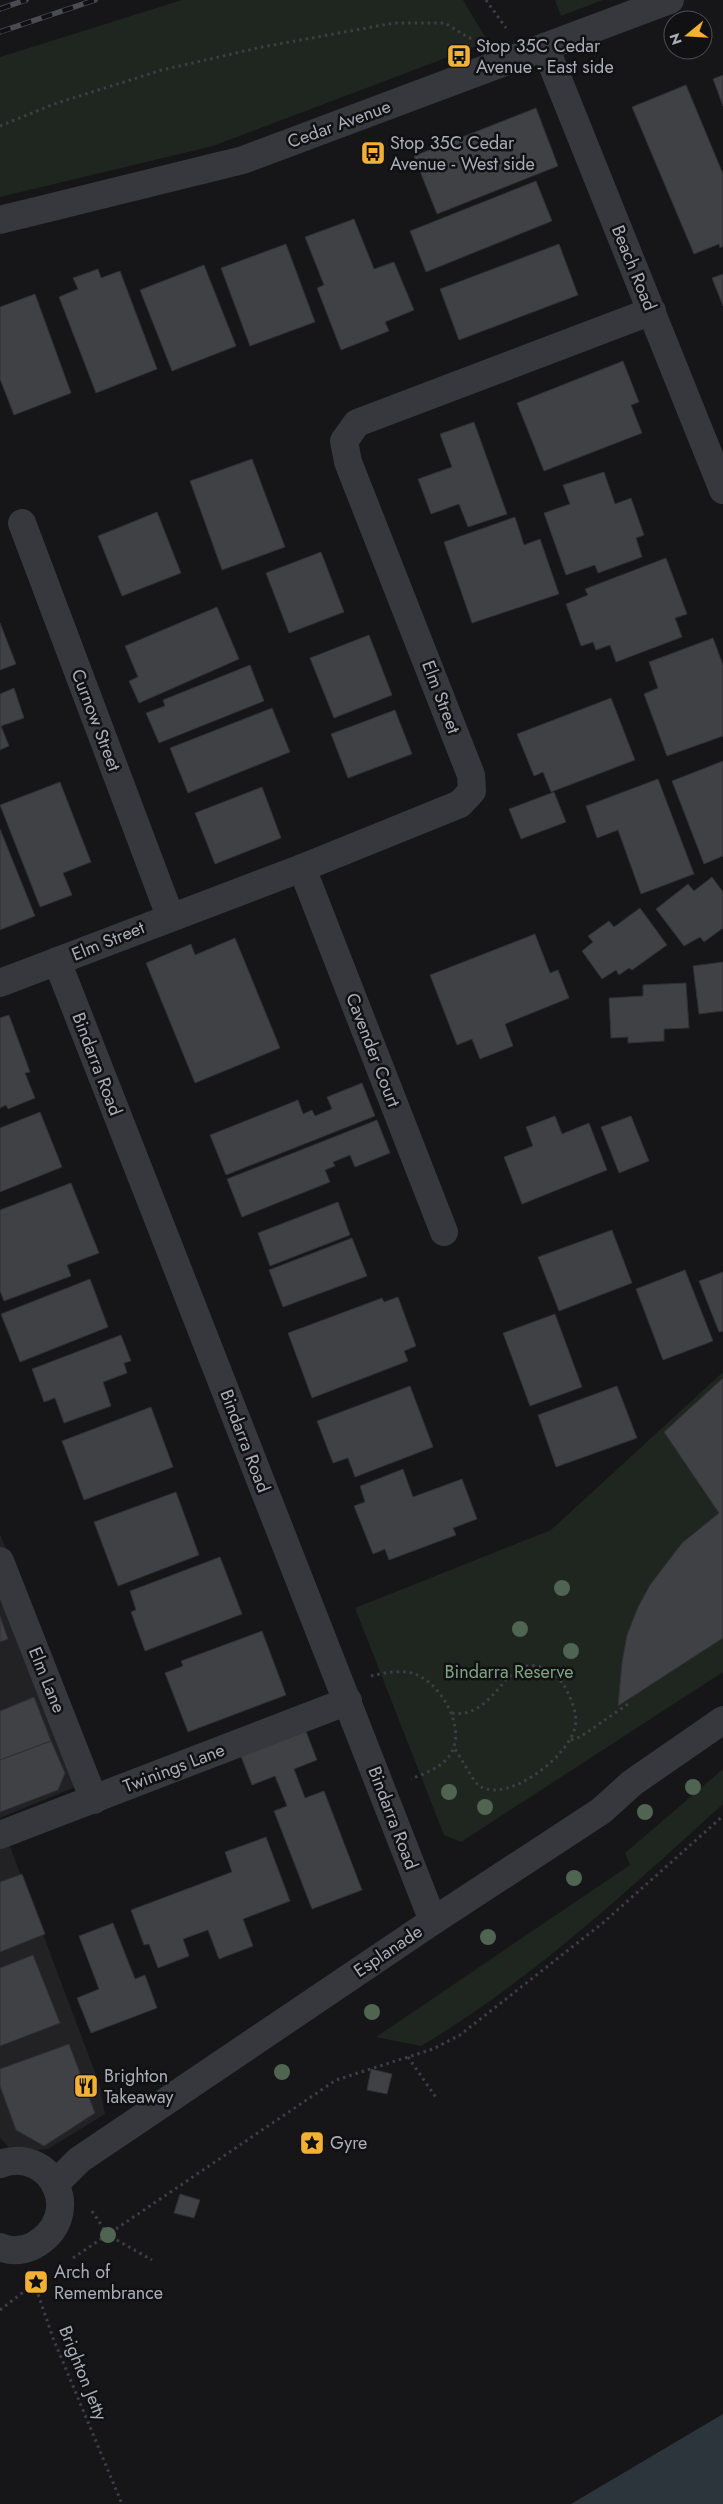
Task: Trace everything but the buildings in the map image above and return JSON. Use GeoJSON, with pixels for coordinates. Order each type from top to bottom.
{"type":"FeatureCollection","features":[{"type":"Feature","properties":{"kind":"street","name":"Cedar Avenue"},"geometry":{"type":"LineString","coordinates":[[0,220],[243,160],[670,0]]}},
{"type":"Feature","properties":{"kind":"street","name":"Beach Road"},"geometry":{"type":"LineString","coordinates":[[545,47],[723,490]]}},
{"type":"Feature","properties":{"kind":"street","name":"Elm Street"},"geometry":{"type":"LineString","coordinates":[[0,983],[170,916],[302,868],[460,804],[472,791],[471,775],[348,462],[344,441],[357,423],[652,311]]}},
{"type":"Feature","properties":{"kind":"street","name":"Curnow Street"},"geometry":{"type":"LineString","coordinates":[[22,523],[170,916]]}},
{"type":"Feature","properties":{"kind":"street","name":"Cavender Court"},"geometry":{"type":"LineString","coordinates":[[302,868],[444,1232]]}},
{"type":"Feature","properties":{"kind":"street","name":"Bindarra Road"},"geometry":{"type":"LineString","coordinates":[[56,961],[433,1921]]}},
{"type":"Feature","properties":{"kind":"street","name":"Elm Lane"},"geometry":{"type":"LineString","coordinates":[[0,1561],[94,1800]]}},
{"type":"Feature","properties":{"kind":"street","name":"Twinings Lane"},"geometry":{"type":"LineString","coordinates":[[0,1835],[348,1701]]}},
{"type":"Feature","properties":{"kind":"street","name":"Esplanade"},"geometry":{"type":"LineString","coordinates":[[56,2184],[79,2160],[433,1921],[601,1811],[632,1783],[723,1720]]}},
{"type":"Feature","properties":{"kind":"street"},"geometry":{"type":"LineString","coordinates":[[0,2164],[21,2161],[35,2164],[47,2173],[56,2184],[60,2206],[55,2227],[46,2239],[12,2249]]}},
{"type":"Feature","properties":{"kind":"path"},"geometry":{"type":"LineString","coordinates":[[0,126],[54,104],[162,70],[262,47],[394,23],[445,22],[469,38],[479,36]]}},
{"type":"Feature","properties":{"kind":"path"},"geometry":{"type":"LineString","coordinates":[[498,33],[508,31]]}},
{"type":"Feature","properties":{"kind":"path"},"geometry":{"type":"LineString","coordinates":[[452,1713],[464,1715],[478,1708],[495,1694],[512,1672],[534,1665],[552,1671],[565,1687],[573,1703],[576,1726],[571,1740],[553,1761],[538,1772],[510,1787],[495,1791],[480,1787],[470,1775],[462,1758],[453,1747]]}},
{"type":"Feature","properties":{"kind":"path"},"geometry":{"type":"LineString","coordinates":[[368,1677],[402,1672],[422,1677],[441,1695],[452,1713],[456,1737],[450,1756],[432,1770],[409,1780]]}},
{"type":"Feature","properties":{"kind":"path"},"geometry":{"type":"LineString","coordinates":[[571,1740],[580,1737],[631,1702]]}},
{"type":"Feature","properties":{"kind":"path"},"geometry":{"type":"LineString","coordinates":[[67,2262],[336,2080],[433,2049],[460,2034],[604,1922],[723,1816]]}},
{"type":"Feature","properties":{"kind":"path"},"geometry":{"type":"LineString","coordinates":[[408,2057],[437,2099]]}},
{"type":"Feature","properties":{"kind":"path"},"geometry":{"type":"LineString","coordinates":[[90,2206],[108,2235],[152,2260]]}},
{"type":"Feature","properties":{"kind":"path","name":"Brighton Jetty"},"geometry":{"type":"LineString","coordinates":[[12,2249],[34,2283],[53,2338],[122,2504]]}},
{"type":"Feature","properties":{"kind":"path"},"geometry":{"type":"LineString","coordinates":[[0,2310],[42,2278]]}},
{"type":"Feature","properties":{"kind":"shaded area"},"geometry":{"type":"Polygon","coordinates":[[[0,1534],[97,1778],[0,1818],[0,1534]]]}},
{"type":"Feature","properties":{"kind":"shaded area"},"geometry":{"type":"Polygon","coordinates":[[[0,1820],[99,2083],[105,2114],[48,2149],[14,2153],[0,2138],[0,1820]]]}},
{"type":"Feature","properties":{"kind":"shaded area"},"geometry":{"type":"Polygon","coordinates":[[[723,2414],[723,2504],[571,2504],[723,2414]]]}},
{"type":"Feature","properties":{"kind":"green space"},"geometry":{"type":"Polygon","coordinates":[[[182,0],[463,0],[488,42],[213,146],[0,197],[0,57],[182,0]]]}},
{"type":"Feature","properties":{"kind":"green space"},"geometry":{"type":"Polygon","coordinates":[[[555,0],[603,0],[561,16],[555,0]]]}},
{"type":"Feature","properties":{"kind":"green space","name":"Bindarra Reserve"},"geometry":{"type":"Polygon","coordinates":[[[723,1372],[723,1672],[461,1842],[444,1835],[355,1608],[551,1530],[723,1372]]]}},
{"type":"Feature","properties":{"kind":"green space"},"geometry":{"type":"Polygon","coordinates":[[[723,1769],[723,1804],[578,1933],[502,1993],[421,2046],[376,2037],[630,1865],[625,1853],[723,1769]]]}},
{"type":"Feature","properties":{"kind":"railway"},"geometry":{"type":"LineString","coordinates":[[0,9],[26,0]]}},
{"type":"Feature","properties":{"kind":"railway"},"geometry":{"type":"LineString","coordinates":[[0,32],[95,0]]}},
{"type":"Feature","properties":{"kind":"place","name":"Stop 35C Cedar Avenue - East side"},"geometry":{"type":"Point","coordinates":[459,56]}},
{"type":"Feature","properties":{"kind":"place","name":"Stop 35C Cedar Avenue - West side"},"geometry":{"type":"Point","coordinates":[373,153]}},
{"type":"Feature","properties":{"kind":"place","name":"Brighton Takeaway"},"geometry":{"type":"Point","coordinates":[86,2086]}},
{"type":"Feature","properties":{"kind":"place","name":"Gyre"},"geometry":{"type":"Point","coordinates":[312,2143]}},
{"type":"Feature","properties":{"kind":"place","name":"Arch of Remembrance"},"geometry":{"type":"Point","coordinates":[36,2282]}}]}
